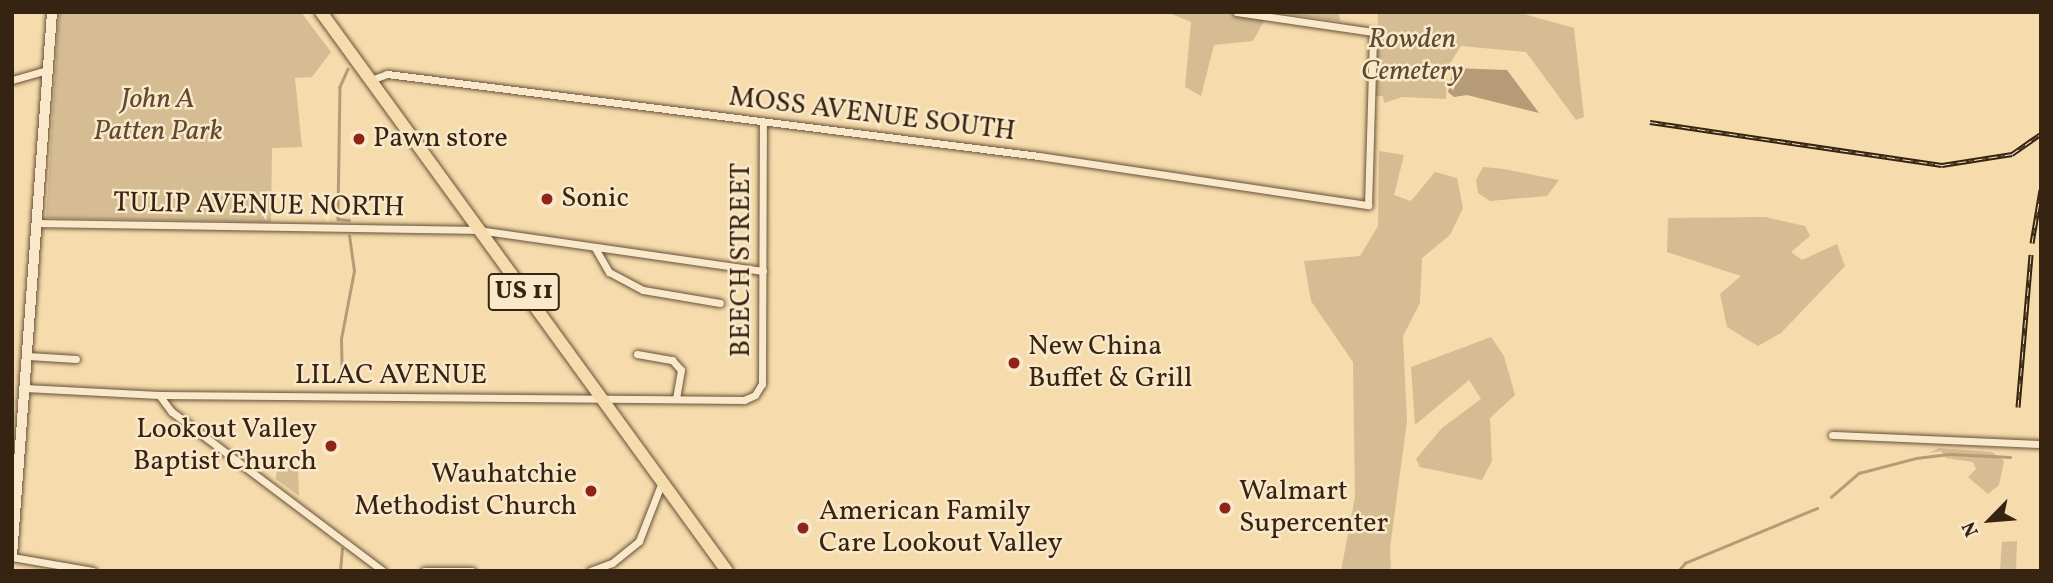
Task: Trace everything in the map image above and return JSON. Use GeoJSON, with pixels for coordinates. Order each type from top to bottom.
{"type":"FeatureCollection","features":[{"type":"Feature","properties":{"kind":"main road","name":"US 11"},"geometry":{"type":"LineString","coordinates":[[321,12],[727,571]]}},
{"type":"Feature","properties":{"kind":"street"},"geometry":{"type":"LineString","coordinates":[[52,12],[12,557],[93,571]]}},
{"type":"Feature","properties":{"kind":"street","name":"MOSS AVENUE SOUTH"},"geometry":{"type":"LineString","coordinates":[[371,80],[387,74],[1041,156],[1368,205],[1373,32],[1236,12]]}},
{"type":"Feature","properties":{"kind":"street"},"geometry":{"type":"LineString","coordinates":[[12,80],[48,70]]}},
{"type":"Feature","properties":{"kind":"street","name":"BEECH STREET"},"geometry":{"type":"LineString","coordinates":[[755,395],[762,384],[763,123]]}},
{"type":"Feature","properties":{"kind":"street","name":"TULIP AVENUE NORTH"},"geometry":{"type":"LineString","coordinates":[[38,223],[478,230],[763,271]]}},
{"type":"Feature","properties":{"kind":"street"},"geometry":{"type":"LineString","coordinates":[[595,248],[609,272],[643,290],[720,303]]}},
{"type":"Feature","properties":{"kind":"street"},"geometry":{"type":"LineString","coordinates":[[637,354],[672,360],[681,370],[676,399]]}},
{"type":"Feature","properties":{"kind":"street"},"geometry":{"type":"LineString","coordinates":[[28,356],[76,359]]}},
{"type":"Feature","properties":{"kind":"street","name":"LILAC AVENUE"},"geometry":{"type":"LineString","coordinates":[[25,388],[159,395],[744,400],[755,395]]}},
{"type":"Feature","properties":{"kind":"street"},"geometry":{"type":"LineString","coordinates":[[159,395],[172,412],[383,571]]}},
{"type":"Feature","properties":{"kind":"street"},"geometry":{"type":"LineString","coordinates":[[1832,435],[2041,444]]}},
{"type":"Feature","properties":{"kind":"street"},"geometry":{"type":"LineString","coordinates":[[590,571],[612,563],[639,541],[662,482]]}},
{"type":"Feature","properties":{"kind":"street"},"geometry":{"type":"LineString","coordinates":[[424,571],[472,571]]}},
{"type":"Feature","properties":{"kind":"green space","name":"John A Patten Park"},"geometry":{"type":"Polygon","coordinates":[[[59,12],[301,12],[331,52],[312,77],[295,78],[302,147],[272,148],[271,222],[46,218],[59,12]]]}},
{"type":"Feature","properties":{"kind":"green space"},"geometry":{"type":"Polygon","coordinates":[[[1167,12],[1269,12],[1253,41],[1214,45],[1201,96],[1185,87],[1191,22],[1167,12]]]}},
{"type":"Feature","properties":{"kind":"green space"},"geometry":{"type":"Polygon","coordinates":[[[1273,12],[1339,12],[1340,21],[1273,12]]]}},
{"type":"Feature","properties":{"kind":"green space","name":"Rowden Cemetery"},"geometry":{"type":"Polygon","coordinates":[[[1517,12],[1574,28],[1584,117],[1576,120],[1526,52],[1461,46],[1447,68],[1446,99],[1402,97],[1384,103],[1383,96],[1376,96],[1378,13],[1517,12]]]}},
{"type":"Feature","properties":{"kind":"green space"},"geometry":{"type":"Polygon","coordinates":[[[1379,151],[1404,155],[1394,195],[1411,201],[1435,172],[1457,178],[1463,208],[1450,235],[1422,258],[1420,303],[1403,336],[1407,421],[1390,548],[1391,571],[1341,571],[1355,497],[1353,362],[1311,301],[1304,261],[1360,256],[1378,226],[1379,151]]]}},
{"type":"Feature","properties":{"kind":"green space"},"geometry":{"type":"Polygon","coordinates":[[[1483,167],[1559,180],[1547,196],[1490,201],[1478,193],[1476,180],[1483,167]]]}},
{"type":"Feature","properties":{"kind":"green space"},"geometry":{"type":"Polygon","coordinates":[[[1765,217],[1805,226],[1810,236],[1791,252],[1802,260],[1837,244],[1845,266],[1781,333],[1758,346],[1727,327],[1720,294],[1741,276],[1667,252],[1668,218],[1765,217]]]}},
{"type":"Feature","properties":{"kind":"green space"},"geometry":{"type":"Polygon","coordinates":[[[1491,337],[1504,356],[1515,395],[1490,418],[1492,461],[1482,480],[1420,467],[1416,459],[1442,428],[1481,399],[1469,380],[1415,425],[1411,367],[1491,337]]]}},
{"type":"Feature","properties":{"kind":"green space"},"geometry":{"type":"Polygon","coordinates":[[[1939,448],[1992,452],[2004,461],[1999,485],[1988,494],[1968,477],[1976,469],[1973,462],[1946,458],[1941,451],[1929,453],[1939,448]]]}},
{"type":"Feature","properties":{"kind":"green space"},"geometry":{"type":"Polygon","coordinates":[[[277,467],[298,468],[299,496],[276,479],[277,467]]]}},
{"type":"Feature","properties":{"kind":"green space"},"geometry":{"type":"Polygon","coordinates":[[[2017,541],[2016,571],[2000,571],[2002,542],[2017,541]]]}},
{"type":"Feature","properties":{"kind":"shaded area"},"geometry":{"type":"Polygon","coordinates":[[[1453,68],[1507,70],[1539,113],[1467,95],[1454,97],[1448,92],[1453,68]]]}},
{"type":"Feature","properties":{"kind":"waterway"},"geometry":{"type":"LineString","coordinates":[[348,69],[340,87],[338,219],[349,220]]}},
{"type":"Feature","properties":{"kind":"waterway"},"geometry":{"type":"LineString","coordinates":[[342,384],[341,339],[354,271],[349,236]]}},
{"type":"Feature","properties":{"kind":"waterway"},"geometry":{"type":"LineString","coordinates":[[1831,497],[1859,473],[1916,458],[1951,454],[2010,457]]}},
{"type":"Feature","properties":{"kind":"waterway"},"geometry":{"type":"LineString","coordinates":[[1678,571],[1685,563],[1817,508]]}},
{"type":"Feature","properties":{"kind":"waterway"},"geometry":{"type":"LineString","coordinates":[[340,571],[342,549]]}},
{"type":"Feature","properties":{"kind":"railway"},"geometry":{"type":"LineString","coordinates":[[1650,122],[1942,165],[2012,154],[2041,134]]}},
{"type":"Feature","properties":{"kind":"railway"},"geometry":{"type":"LineString","coordinates":[[2032,243],[2041,190]]}},
{"type":"Feature","properties":{"kind":"railway"},"geometry":{"type":"LineString","coordinates":[[2018,407],[2031,255]]}},
{"type":"Feature","properties":{"kind":"place","name":"Pawn store"},"geometry":{"type":"Point","coordinates":[359,139]}},
{"type":"Feature","properties":{"kind":"place","name":"Sonic"},"geometry":{"type":"Point","coordinates":[547,199]}},
{"type":"Feature","properties":{"kind":"place","name":"New China Buffet & Grill"},"geometry":{"type":"Point","coordinates":[1014,363]}},
{"type":"Feature","properties":{"kind":"place","name":"Lookout Valley Baptist Church"},"geometry":{"type":"Point","coordinates":[331,446]}},
{"type":"Feature","properties":{"kind":"place","name":"Wauhatchie Methodist Church"},"geometry":{"type":"Point","coordinates":[591,491]}},
{"type":"Feature","properties":{"kind":"place","name":"Walmart Supercenter"},"geometry":{"type":"Point","coordinates":[1225,508]}},
{"type":"Feature","properties":{"kind":"place","name":"American Family Care Lookout Valley"},"geometry":{"type":"Point","coordinates":[803,528]}}]}
